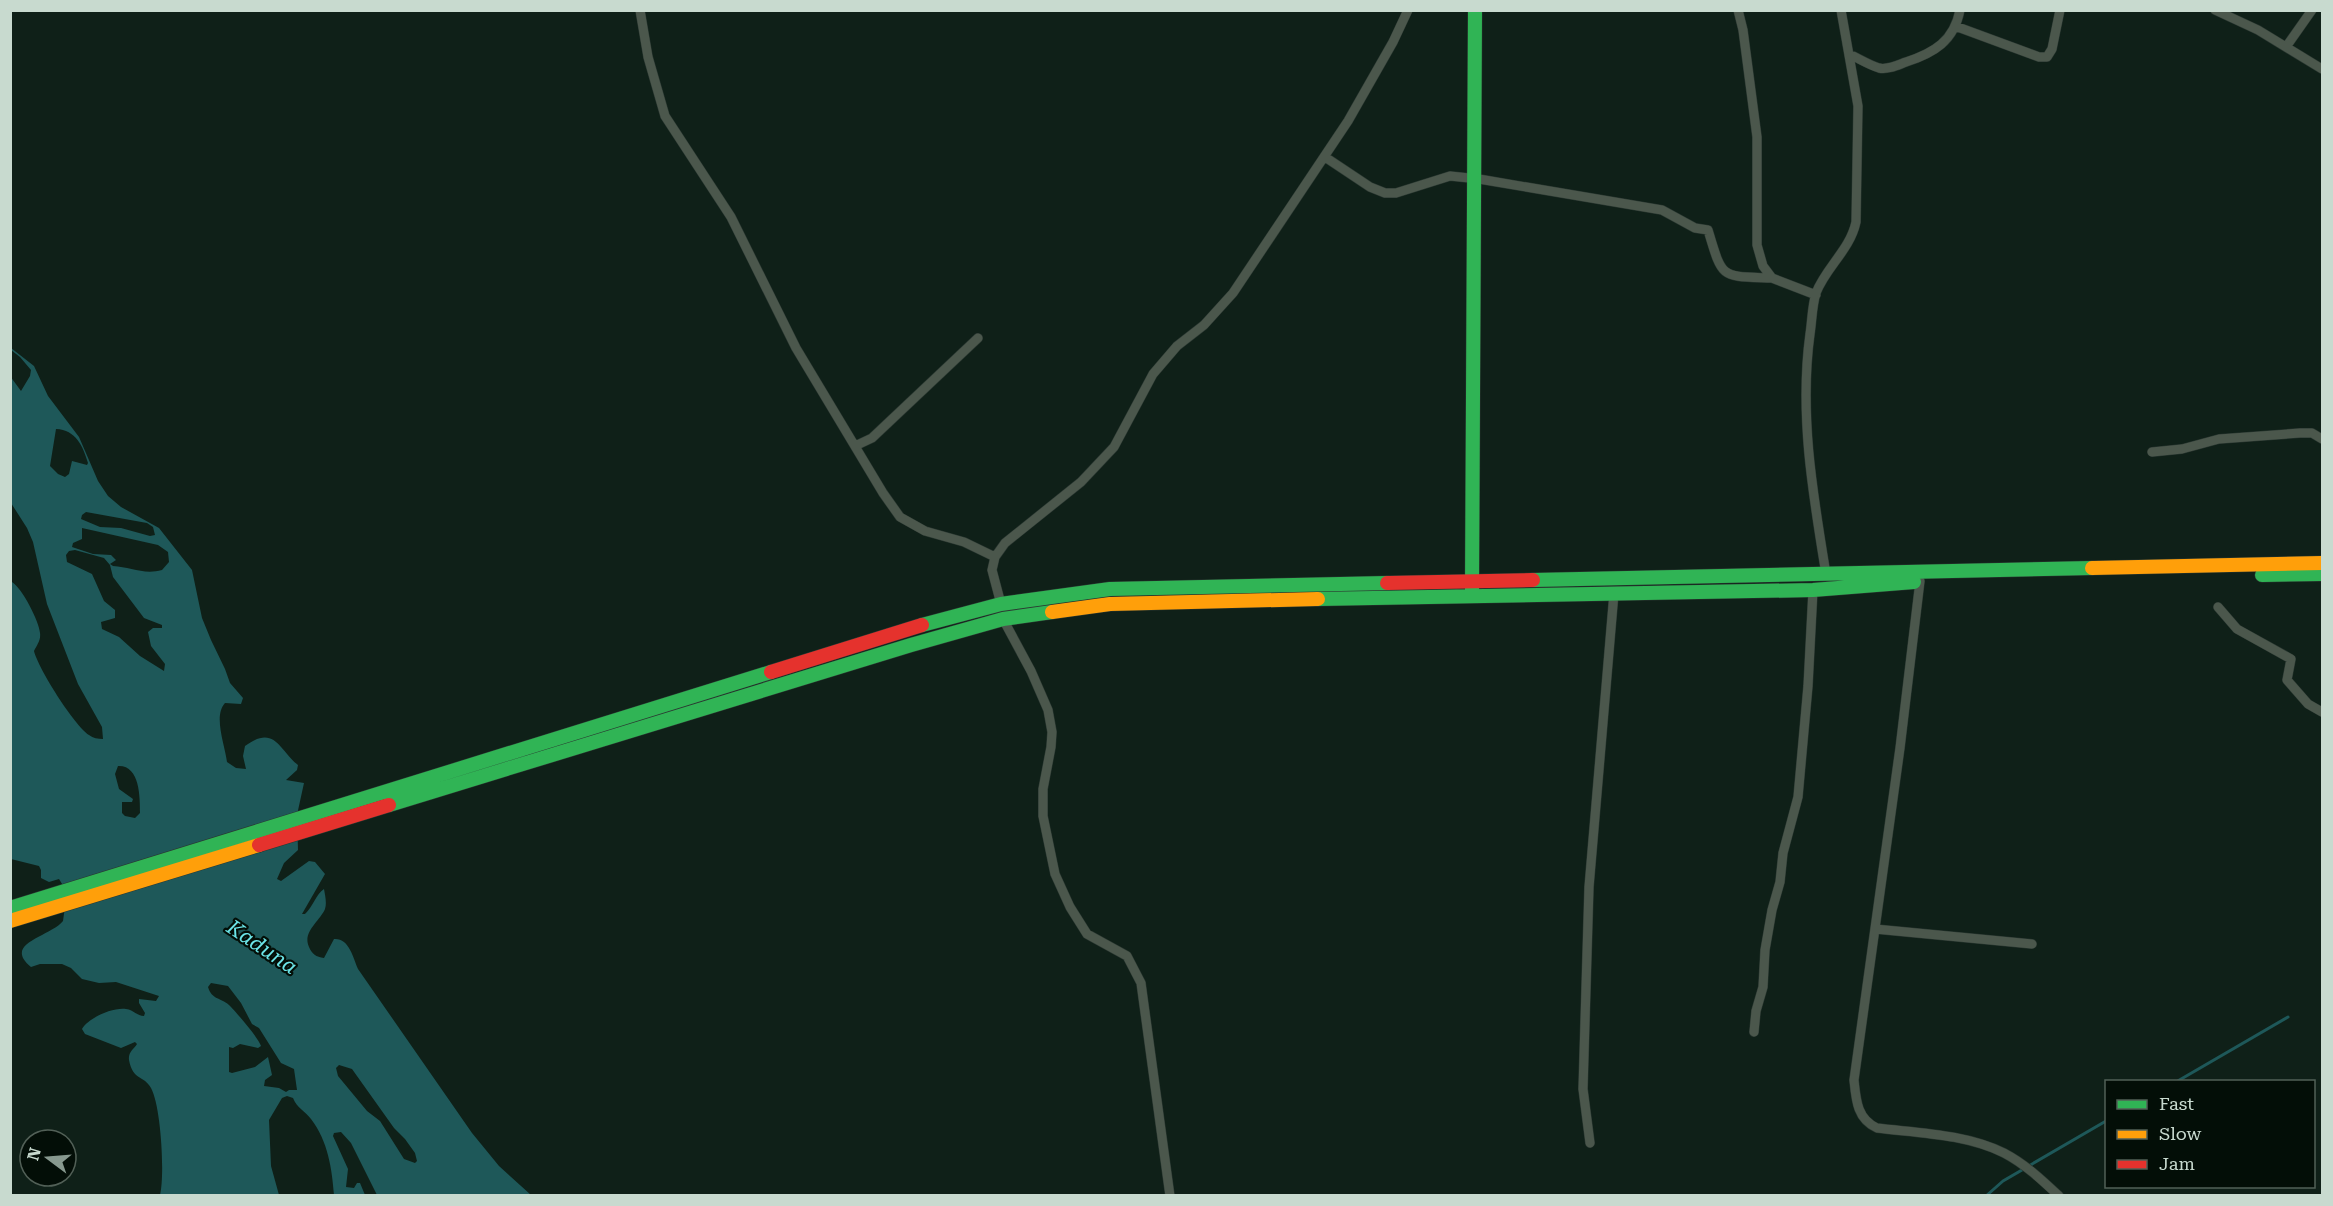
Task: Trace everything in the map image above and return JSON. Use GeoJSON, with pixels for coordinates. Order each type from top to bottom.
{"type":"FeatureCollection","features":[{"type":"Feature","properties":{"kind":"main road"},"geometry":{"type":"LineString","coordinates":[[1472,588],[1475,10]]}},
{"type":"Feature","properties":{"kind":"main road"},"geometry":{"type":"LineString","coordinates":[[10,921],[899,648],[1003,620],[1110,604],[1472,588],[1826,574],[2322,563]]}},
{"type":"Feature","properties":{"kind":"main road"},"geometry":{"type":"LineString","coordinates":[[10,908],[908,629],[1001,604],[1110,589],[1472,588],[1614,593],[1813,590],[1920,581],[2322,574]]}},
{"type":"Feature","properties":{"kind":"street"},"geometry":{"type":"LineString","coordinates":[[640,10],[648,57],[665,116],[731,217],[796,348],[900,517],[925,531],[964,542],[995,557]]}},
{"type":"Feature","properties":{"kind":"street"},"geometry":{"type":"LineString","coordinates":[[1001,604],[992,570],[995,557],[1005,543],[1081,482],[1114,447],[1153,374],[1177,346],[1204,326],[1233,293],[1325,157],[1393,42],[1408,10]]}},
{"type":"Feature","properties":{"kind":"street"},"geometry":{"type":"LineString","coordinates":[[1738,10],[1743,30],[1757,137],[1757,245],[1763,266],[1772,278]]}},
{"type":"Feature","properties":{"kind":"street"},"geometry":{"type":"LineString","coordinates":[[1826,574],[1806,432],[1805,368],[1816,295],[1826,273],[1853,236],[1856,222],[1858,106],[1842,10]]}},
{"type":"Feature","properties":{"kind":"street"},"geometry":{"type":"LineString","coordinates":[[1849,54],[1878,68],[1889,68],[1922,57],[1943,46],[1955,26],[1960,10]]}},
{"type":"Feature","properties":{"kind":"street"},"geometry":{"type":"LineString","coordinates":[[1955,26],[2039,57],[2047,57],[2052,49],[2060,10]]}},
{"type":"Feature","properties":{"kind":"street"},"geometry":{"type":"LineString","coordinates":[[2215,10],[2258,30],[2322,69]]}},
{"type":"Feature","properties":{"kind":"street"},"geometry":{"type":"LineString","coordinates":[[2286,47],[2312,10]]}},
{"type":"Feature","properties":{"kind":"street"},"geometry":{"type":"LineString","coordinates":[[1325,157],[1370,187],[1385,193],[1396,194],[1450,176],[1662,210],[1695,228],[1708,230],[1718,263],[1724,273],[1772,278],[1816,295]]}},
{"type":"Feature","properties":{"kind":"street"},"geometry":{"type":"LineString","coordinates":[[855,446],[864,443],[879,431],[978,338]]}},
{"type":"Feature","properties":{"kind":"street"},"geometry":{"type":"LineString","coordinates":[[2152,452],[2182,449],[2219,439],[2312,433],[2322,439]]}},
{"type":"Feature","properties":{"kind":"street"},"geometry":{"type":"LineString","coordinates":[[1920,581],[1854,1080],[1859,1112],[1868,1124],[1877,1128],[1940,1135],[1978,1143],[2004,1153],[2033,1173],[2059,1196]]}},
{"type":"Feature","properties":{"kind":"street"},"geometry":{"type":"LineString","coordinates":[[1754,1032],[1756,1011],[1763,987],[1765,950],[1772,910],[1780,882],[1783,853],[1798,797],[1808,686],[1813,590]]}},
{"type":"Feature","properties":{"kind":"street"},"geometry":{"type":"LineString","coordinates":[[1590,1143],[1583,1089],[1588,899],[1614,593]]}},
{"type":"Feature","properties":{"kind":"street"},"geometry":{"type":"LineString","coordinates":[[2218,607],[2237,629],[2291,659],[2287,680],[2308,704],[2322,712]]}},
{"type":"Feature","properties":{"kind":"street"},"geometry":{"type":"LineString","coordinates":[[1003,620],[1031,671],[1048,710],[1052,732],[1044,789],[1043,816],[1055,874],[1070,906],[1087,934],[1127,956],[1141,983],[1170,1196]]}},
{"type":"Feature","properties":{"kind":"street"},"geometry":{"type":"LineString","coordinates":[[1875,929],[2032,944]]}},
{"type":"Feature","properties":{"kind":"water","name":"Kaduna"},"geometry":{"type":"Polygon","coordinates":[[[11,348],[34,366],[48,396],[79,437],[98,481],[108,496],[121,507],[159,528],[192,570],[202,618],[230,683],[243,698],[241,704],[225,703],[220,715],[227,762],[236,768],[246,769],[243,756],[245,746],[255,740],[270,738],[298,765],[297,770],[286,780],[304,783],[297,815],[298,850],[284,863],[277,879],[281,881],[309,861],[315,862],[325,874],[302,914],[308,911],[324,889],[326,907],[308,936],[307,942],[310,949],[315,955],[324,958],[334,939],[347,945],[358,969],[472,1133],[499,1166],[531,1195],[377,1195],[351,1143],[341,1132],[334,1133],[333,1136],[348,1169],[346,1187],[354,1188],[357,1183],[360,1183],[365,1195],[334,1195],[330,1165],[321,1136],[309,1116],[293,1098],[287,1096],[282,1098],[269,1120],[271,1166],[279,1195],[160,1195],[161,1141],[157,1110],[151,1088],[136,1075],[129,1060],[130,1053],[137,1044],[135,1042],[121,1048],[85,1034],[82,1029],[95,1017],[114,1010],[129,1010],[144,1016],[145,1013],[139,999],[156,1001],[159,996],[116,982],[99,983],[82,979],[71,968],[62,964],[40,964],[31,967],[24,959],[22,952],[31,941],[57,927],[63,921],[67,892],[59,879],[49,882],[41,878],[39,866],[11,859],[12,582],[25,598],[37,621],[40,636],[34,651],[49,682],[82,729],[92,737],[103,739],[102,727],[78,684],[47,604],[33,542],[11,503],[10,376],[21,391],[31,370],[11,348]],[[56,429],[50,466],[65,477],[69,474],[72,461],[87,465],[81,445],[69,432],[56,429]],[[86,512],[81,519],[100,527],[121,528],[150,536],[155,535],[153,527],[147,523],[86,512]],[[82,528],[82,539],[73,543],[72,547],[93,554],[111,555],[116,560],[110,564],[113,566],[155,571],[162,570],[169,562],[168,552],[158,545],[82,528]],[[75,550],[69,551],[66,555],[67,562],[92,574],[104,601],[115,610],[115,618],[101,622],[102,629],[119,637],[140,656],[164,671],[165,664],[151,646],[148,632],[153,628],[162,628],[162,625],[144,618],[113,577],[110,565],[104,558],[75,550]],[[118,766],[115,774],[119,789],[133,799],[132,802],[122,802],[122,813],[135,818],[140,813],[140,799],[135,776],[125,767],[118,766]],[[211,983],[208,987],[232,1008],[261,1046],[258,1048],[240,1044],[233,1048],[229,1047],[229,1072],[255,1067],[268,1057],[272,1075],[265,1080],[264,1086],[279,1088],[286,1092],[297,1090],[294,1069],[281,1063],[228,986],[211,983]],[[339,1065],[336,1068],[338,1076],[367,1111],[380,1121],[404,1159],[415,1163],[417,1161],[415,1153],[394,1128],[352,1069],[339,1065]]]}},
{"type":"Feature","properties":{"kind":"waterway"},"geometry":{"type":"LineString","coordinates":[[2179,1080],[2288,1017]]}},
{"type":"Feature","properties":{"kind":"waterway"},"geometry":{"type":"LineString","coordinates":[[1986,1196],[2003,1181],[2105,1122]]}},
{"type":"Feature","properties":{"kind":"traffic: fast"},"geometry":{"type":"LineString","coordinates":[[1472,590],[1475,10]]}},
{"type":"Feature","properties":{"kind":"traffic: fast"},"geometry":{"type":"LineString","coordinates":[[1533,580],[2092,568]]}},
{"type":"Feature","properties":{"kind":"traffic: fast"},"geometry":{"type":"LineString","coordinates":[[2262,575],[2322,574]]}},
{"type":"Feature","properties":{"kind":"traffic: fast"},"geometry":{"type":"LineString","coordinates":[[1318,599],[1813,590],[1914,582]]}},
{"type":"Feature","properties":{"kind":"traffic: fast"},"geometry":{"type":"LineString","coordinates":[[922,625],[1001,604],[1110,589],[1387,583]]}},
{"type":"Feature","properties":{"kind":"traffic: fast"},"geometry":{"type":"LineString","coordinates":[[389,805],[911,645],[1003,619],[1052,612]]}},
{"type":"Feature","properties":{"kind":"traffic: fast"},"geometry":{"type":"LineString","coordinates":[[10,908],[771,672]]}},
{"type":"Feature","properties":{"kind":"traffic: slow"},"geometry":{"type":"LineString","coordinates":[[2092,568],[2322,563]]}},
{"type":"Feature","properties":{"kind":"traffic: slow"},"geometry":{"type":"LineString","coordinates":[[1052,612],[1110,604],[1318,599]]}},
{"type":"Feature","properties":{"kind":"traffic: slow"},"geometry":{"type":"LineString","coordinates":[[10,921],[259,845]]}},
{"type":"Feature","properties":{"kind":"traffic: jam"},"geometry":{"type":"LineString","coordinates":[[1387,583],[1533,580]]}},
{"type":"Feature","properties":{"kind":"traffic: jam"},"geometry":{"type":"LineString","coordinates":[[771,672],[922,625]]}},
{"type":"Feature","properties":{"kind":"traffic: jam"},"geometry":{"type":"LineString","coordinates":[[259,845],[389,805]]}}]}
